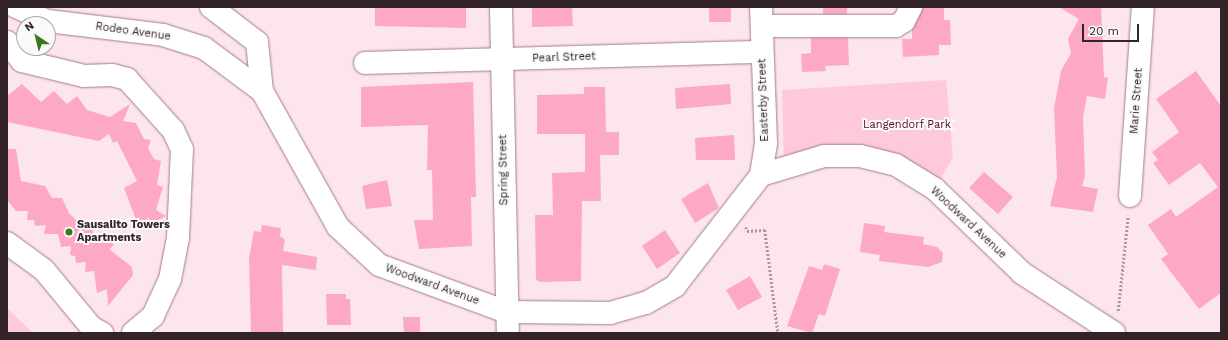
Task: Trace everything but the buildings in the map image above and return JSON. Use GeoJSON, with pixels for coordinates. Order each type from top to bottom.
{"type":"FeatureCollection","features":[{"type":"Feature","properties":{"kind":"street","name":"Rodeo Avenue"},"geometry":{"type":"LineString","coordinates":[[16,7],[48,21],[164,34],[204,48],[262,91]]}},
{"type":"Feature","properties":{"kind":"street","name":"Woodward Avenue"},"geometry":{"type":"LineString","coordinates":[[211,7],[257,42],[262,91],[338,227],[379,265],[507,312],[610,313],[646,303],[675,286],[736,208]]}},
{"type":"Feature","properties":{"kind":"street","name":"Spring Street"},"geometry":{"type":"LineString","coordinates":[[501,7],[508,333]]}},
{"type":"Feature","properties":{"kind":"street"},"geometry":{"type":"LineString","coordinates":[[761,17],[896,26],[904,21],[911,7]]}},
{"type":"Feature","properties":{"kind":"street","name":"Marie Street"},"geometry":{"type":"LineString","coordinates":[[1130,196],[1143,7]]}},
{"type":"Feature","properties":{"kind":"street","name":"Easterby Street"},"geometry":{"type":"LineString","coordinates":[[736,208],[761,175],[766,143],[761,17]]}},
{"type":"Feature","properties":{"kind":"street"},"geometry":{"type":"LineString","coordinates":[[7,42],[22,61],[84,76],[112,75],[127,79],[173,130],[182,149],[178,238],[170,279],[153,316],[134,333]]}},
{"type":"Feature","properties":{"kind":"street","name":"Pearl Street"},"geometry":{"type":"LineString","coordinates":[[365,63],[762,52]]}},
{"type":"Feature","properties":{"kind":"street","name":"Woodward Avenue"},"geometry":{"type":"LineString","coordinates":[[761,175],[824,156],[860,156],[896,165],[935,189],[1022,273],[1116,325]]}},
{"type":"Feature","properties":{"kind":"street"},"geometry":{"type":"LineString","coordinates":[[7,243],[44,270],[91,327],[102,333]]}},
{"type":"Feature","properties":{"kind":"path"},"geometry":{"type":"LineString","coordinates":[[1116,325],[1130,196]]}},
{"type":"Feature","properties":{"kind":"path"},"geometry":{"type":"LineString","coordinates":[[765,230],[778,333]]}},
{"type":"Feature","properties":{"kind":"green space","name":"Langendorf Park"},"geometry":{"type":"Polygon","coordinates":[[[946,80],[953,157],[935,189],[896,165],[784,166],[782,90],[946,80]]]}},
{"type":"Feature","properties":{"kind":"green space"},"geometry":{"type":"Polygon","coordinates":[[[7,308],[33,333],[7,333],[7,308]]]}},
{"type":"Feature","properties":{"kind":"place","name":"Sausalito Towers Apartments"},"geometry":{"type":"Point","coordinates":[69,232]}}]}
